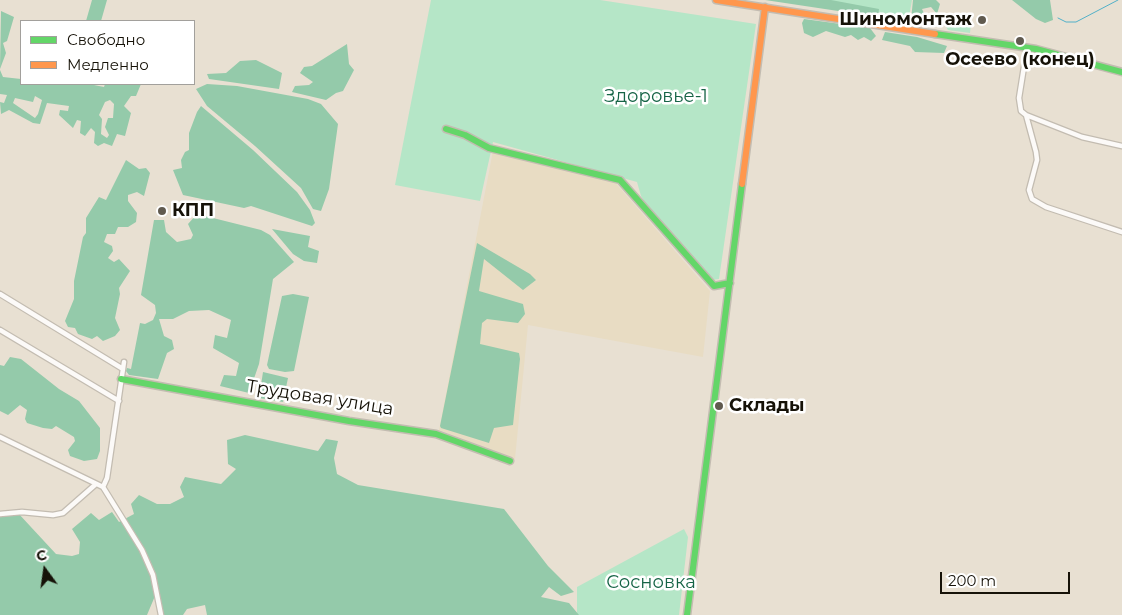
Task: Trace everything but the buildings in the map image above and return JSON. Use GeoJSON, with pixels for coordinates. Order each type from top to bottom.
{"type":"FeatureCollection","features":[{"type":"Feature","properties":{"kind":"main road"},"geometry":{"type":"LineString","coordinates":[[716,0],[1062,54],[1122,72]]}},
{"type":"Feature","properties":{"kind":"main road"},"geometry":{"type":"LineString","coordinates":[[687,615],[765,7]]}},
{"type":"Feature","properties":{"kind":"main road"},"geometry":{"type":"LineString","coordinates":[[446,129],[465,135],[489,148],[620,180],[714,286],[730,283]]}},
{"type":"Feature","properties":{"kind":"main road","name":"Трудовая улица"},"geometry":{"type":"LineString","coordinates":[[122,379],[349,421],[394,426],[432,434],[510,461]]}},
{"type":"Feature","properties":{"kind":"street"},"geometry":{"type":"LineString","coordinates":[[1027,48],[1018,98],[1022,111],[1026,115],[1082,137],[1122,146]]}},
{"type":"Feature","properties":{"kind":"street"},"geometry":{"type":"LineString","coordinates":[[1026,115],[1036,152],[1029,190],[1032,198],[1046,207],[1122,232]]}},
{"type":"Feature","properties":{"kind":"street"},"geometry":{"type":"LineString","coordinates":[[0,294],[123,369]]}},
{"type":"Feature","properties":{"kind":"street"},"geometry":{"type":"LineString","coordinates":[[0,330],[119,402]]}},
{"type":"Feature","properties":{"kind":"street"},"geometry":{"type":"LineString","coordinates":[[102,487],[107,478],[124,362]]}},
{"type":"Feature","properties":{"kind":"street"},"geometry":{"type":"LineString","coordinates":[[0,437],[102,487],[142,550],[154,575],[161,615]]}},
{"type":"Feature","properties":{"kind":"street"},"geometry":{"type":"LineString","coordinates":[[0,514],[22,512],[53,515],[63,513],[96,484]]}},
{"type":"Feature","properties":{"kind":"shaded area"},"geometry":{"type":"Polygon","coordinates":[[[493,151],[612,179],[710,291],[703,357],[528,325],[515,459],[439,430],[493,151]]]}},
{"type":"Feature","properties":{"kind":"green space"},"geometry":{"type":"Polygon","coordinates":[[[92,0],[107,0],[101,20],[86,20],[92,0]]]}},
{"type":"Feature","properties":{"kind":"green space","name":"Здоровье-1"},"geometry":{"type":"Polygon","coordinates":[[[431,0],[600,0],[756,24],[719,279],[712,280],[647,206],[641,196],[637,182],[493,142],[480,201],[395,185],[431,0]]]}},
{"type":"Feature","properties":{"kind":"green space"},"geometry":{"type":"Polygon","coordinates":[[[765,0],[831,0],[879,9],[878,17],[765,0]]]}},
{"type":"Feature","properties":{"kind":"green space"},"geometry":{"type":"Polygon","coordinates":[[[793,0],[912,0],[909,17],[793,0]]]}},
{"type":"Feature","properties":{"kind":"green space"},"geometry":{"type":"Polygon","coordinates":[[[913,0],[936,0],[940,4],[937,14],[931,7],[922,9],[928,22],[911,20],[913,0]]]}},
{"type":"Feature","properties":{"kind":"green space"},"geometry":{"type":"Polygon","coordinates":[[[1012,0],[1050,0],[1053,20],[1045,23],[1036,19],[1012,0]]]}},
{"type":"Feature","properties":{"kind":"green space"},"geometry":{"type":"Polygon","coordinates":[[[1,11],[14,17],[7,41],[3,43],[6,53],[0,69],[1,11]]]}},
{"type":"Feature","properties":{"kind":"green space"},"geometry":{"type":"Polygon","coordinates":[[[950,18],[969,20],[971,23],[970,33],[948,30],[945,25],[950,18]]]}},
{"type":"Feature","properties":{"kind":"green space"},"geometry":{"type":"Polygon","coordinates":[[[804,19],[870,28],[876,36],[871,41],[864,37],[858,40],[851,35],[845,37],[826,31],[813,37],[804,33],[802,23],[804,19]]]}},
{"type":"Feature","properties":{"kind":"green space"},"geometry":{"type":"Polygon","coordinates":[[[885,32],[917,37],[947,46],[944,53],[915,52],[910,46],[882,40],[885,32]]]}},
{"type":"Feature","properties":{"kind":"green space"},"geometry":{"type":"Polygon","coordinates":[[[347,44],[349,64],[354,70],[343,91],[336,93],[326,100],[292,92],[295,86],[309,85],[313,82],[300,73],[304,67],[312,66],[347,44]]]}},
{"type":"Feature","properties":{"kind":"green space"},"geometry":{"type":"Polygon","coordinates":[[[256,60],[282,73],[279,89],[209,79],[207,74],[226,73],[240,61],[256,60]]]}},
{"type":"Feature","properties":{"kind":"green space"},"geometry":{"type":"Polygon","coordinates":[[[0,70],[3,77],[20,79],[20,85],[94,85],[104,87],[105,85],[141,85],[136,96],[131,96],[124,106],[131,113],[125,136],[117,134],[112,146],[104,143],[98,146],[94,143],[95,132],[91,128],[85,136],[80,133],[81,121],[77,120],[73,128],[59,115],[60,110],[68,111],[69,106],[47,103],[40,124],[33,123],[9,110],[1,114],[0,102],[4,103],[7,95],[0,94],[0,70]],[[35,96],[33,102],[15,98],[13,103],[35,118],[42,100],[35,96]],[[110,100],[105,102],[99,115],[102,119],[101,134],[107,138],[109,135],[105,127],[108,118],[113,118],[114,104],[110,100]]]}},
{"type":"Feature","properties":{"kind":"green space"},"geometry":{"type":"Polygon","coordinates":[[[207,84],[237,86],[308,99],[321,104],[338,124],[329,189],[321,211],[313,209],[301,188],[207,106],[196,89],[207,84]]]}},
{"type":"Feature","properties":{"kind":"green space"},"geometry":{"type":"Polygon","coordinates":[[[201,106],[253,150],[297,192],[310,210],[315,223],[312,226],[251,206],[244,208],[183,195],[173,170],[182,168],[181,160],[185,152],[189,150],[189,133],[201,106]]]}},
{"type":"Feature","properties":{"kind":"green space"},"geometry":{"type":"Polygon","coordinates":[[[126,160],[139,169],[146,168],[150,173],[144,196],[137,192],[128,195],[128,201],[137,213],[136,222],[128,227],[118,227],[115,234],[107,234],[104,242],[112,246],[113,251],[108,258],[114,262],[119,259],[130,271],[119,288],[120,294],[115,318],[120,330],[115,336],[103,341],[97,336],[92,339],[78,334],[75,328],[68,327],[65,321],[74,299],[74,281],[83,237],[86,233],[86,218],[99,197],[106,200],[126,160]]]}},
{"type":"Feature","properties":{"kind":"green space"},"geometry":{"type":"Polygon","coordinates":[[[197,214],[261,230],[270,235],[294,262],[273,279],[259,364],[249,393],[220,386],[224,375],[236,376],[239,363],[213,348],[215,335],[227,338],[231,320],[209,310],[189,311],[173,319],[159,319],[164,336],[172,340],[174,349],[167,353],[158,379],[129,375],[126,371],[127,368],[131,369],[140,323],[145,324],[153,320],[156,313],[155,305],[141,295],[154,220],[164,220],[166,232],[177,242],[191,239],[193,235],[188,224],[197,214]]]}},
{"type":"Feature","properties":{"kind":"green space"},"geometry":{"type":"Polygon","coordinates":[[[272,229],[310,236],[308,247],[319,251],[317,263],[304,261],[293,254],[272,229]]]}},
{"type":"Feature","properties":{"kind":"green space"},"geometry":{"type":"Polygon","coordinates":[[[477,243],[530,274],[536,280],[523,290],[484,259],[479,291],[523,304],[525,314],[518,323],[487,319],[482,323],[480,344],[519,353],[520,359],[513,425],[494,428],[489,443],[441,428],[440,426],[477,243]]]}},
{"type":"Feature","properties":{"kind":"green space"},"geometry":{"type":"Polygon","coordinates":[[[293,294],[309,297],[294,371],[285,372],[269,369],[267,365],[282,296],[293,294]]]}},
{"type":"Feature","properties":{"kind":"green space"},"geometry":{"type":"Polygon","coordinates":[[[10,357],[21,359],[59,389],[79,401],[100,428],[100,451],[97,459],[84,461],[70,456],[68,450],[75,441],[74,437],[56,426],[52,429],[27,423],[25,419],[27,410],[20,405],[8,415],[0,411],[0,365],[4,366],[10,357]]]}},
{"type":"Feature","properties":{"kind":"green space"},"geometry":{"type":"Polygon","coordinates":[[[263,372],[288,378],[283,402],[259,398],[263,372]]]}},
{"type":"Feature","properties":{"kind":"green space"},"geometry":{"type":"Polygon","coordinates":[[[245,435],[318,451],[326,439],[338,441],[334,458],[337,474],[358,485],[504,509],[548,566],[574,592],[561,596],[549,587],[541,597],[569,603],[579,615],[207,615],[205,605],[187,609],[183,615],[160,615],[155,596],[147,615],[0,615],[0,516],[18,513],[56,554],[72,556],[79,554],[80,542],[72,529],[91,513],[99,520],[112,512],[119,522],[134,514],[131,504],[139,495],[157,504],[170,504],[184,497],[180,487],[185,477],[221,484],[236,469],[228,464],[227,440],[245,435]]]}},
{"type":"Feature","properties":{"kind":"green space","name":"Сосновка"},"geometry":{"type":"Polygon","coordinates":[[[684,529],[688,537],[679,615],[577,615],[577,587],[684,529]]]}},
{"type":"Feature","properties":{"kind":"waterway"},"geometry":{"type":"LineString","coordinates":[[1058,18],[1066,22],[1076,22],[1118,0]]}},
{"type":"Feature","properties":{"kind":"traffic: fast"},"geometry":{"type":"LineString","coordinates":[[935,34],[1036,49],[1122,72]]}},
{"type":"Feature","properties":{"kind":"traffic: fast"},"geometry":{"type":"LineString","coordinates":[[446,129],[465,135],[489,148],[620,180],[714,286],[730,283]]}},
{"type":"Feature","properties":{"kind":"traffic: fast"},"geometry":{"type":"LineString","coordinates":[[687,615],[742,184]]}},
{"type":"Feature","properties":{"kind":"traffic: fast"},"geometry":{"type":"LineString","coordinates":[[121,379],[349,421],[436,434],[510,461]]}},
{"type":"Feature","properties":{"kind":"traffic: slow"},"geometry":{"type":"LineString","coordinates":[[716,0],[935,34]]}},
{"type":"Feature","properties":{"kind":"traffic: slow"},"geometry":{"type":"LineString","coordinates":[[742,184],[765,7]]}},
{"type":"Feature","properties":{"kind":"place","name":"Шиномонтаж"},"geometry":{"type":"Point","coordinates":[982,20]}},
{"type":"Feature","properties":{"kind":"place","name":"Осеево (конец)"},"geometry":{"type":"Point","coordinates":[1020,41]}},
{"type":"Feature","properties":{"kind":"place","name":"КПП"},"geometry":{"type":"Point","coordinates":[162,211]}},
{"type":"Feature","properties":{"kind":"place","name":"Склады"},"geometry":{"type":"Point","coordinates":[719,406]}}]}
